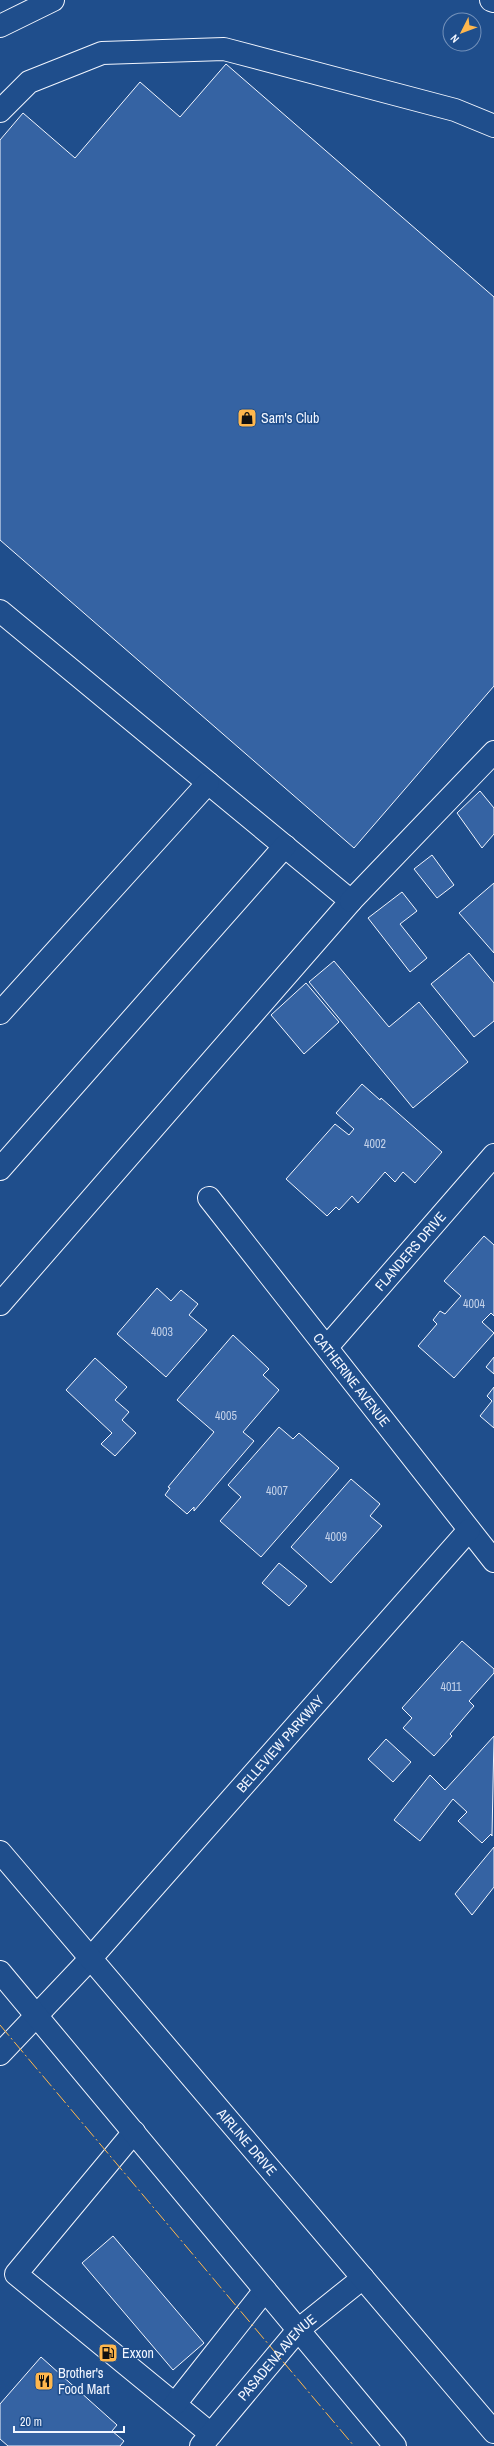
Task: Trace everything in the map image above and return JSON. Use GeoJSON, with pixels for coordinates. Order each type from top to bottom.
{"type":"FeatureCollection","features":[{"type":"Feature","properties":{"kind":"main road"},"geometry":{"type":"LineString","coordinates":[[0,26],[53,0]]}},
{"type":"Feature","properties":{"kind":"main road"},"geometry":{"type":"LineString","coordinates":[[0,111],[30,82],[102,53],[224,49],[454,110],[494,126]]}},
{"type":"Feature","properties":{"kind":"main road"},"geometry":{"type":"LineString","coordinates":[[0,612],[351,901]]}},
{"type":"Feature","properties":{"kind":"main road"},"geometry":{"type":"LineString","coordinates":[[0,1304],[351,901],[494,752]]}},
{"type":"Feature","properties":{"kind":"main road"},"geometry":{"type":"LineString","coordinates":[[0,1013],[208,783]]}},
{"type":"Feature","properties":{"kind":"main road"},"geometry":{"type":"LineString","coordinates":[[0,1169],[284,846]]}},
{"type":"Feature","properties":{"kind":"main road","name":"FLANDERS DRIVE"},"geometry":{"type":"LineString","coordinates":[[327,1347],[494,1155]]}},
{"type":"Feature","properties":{"kind":"main road","name":"CATHERINE AVENUE"},"geometry":{"type":"LineString","coordinates":[[209,1198],[494,1561]]}},
{"type":"Feature","properties":{"kind":"main road","name":"BELLEVIEW PARKWAY"},"geometry":{"type":"LineString","coordinates":[[0,2054],[91,1958],[469,1530]]}},
{"type":"Feature","properties":{"kind":"main road","name":"AIRLINE DRIVE"},"geometry":{"type":"LineString","coordinates":[[0,1852],[494,2432]]}},
{"type":"Feature","properties":{"kind":"main road"},"geometry":{"type":"LineString","coordinates":[[0,1972],[395,2446]]}},
{"type":"Feature","properties":{"kind":"main road"},"geometry":{"type":"LineString","coordinates":[[134,2132],[16,2274],[175,2404],[206,2440]]}},
{"type":"Feature","properties":{"kind":"main road","name":"PASADENA AVENUE"},"geometry":{"type":"LineString","coordinates":[[206,2440],[298,2330],[364,2278]]}},
{"type":"Feature","properties":{"kind":"main road"},"geometry":{"type":"LineString","coordinates":[[175,2404],[265,2290]]}},
{"type":"Feature","properties":{"kind":"building","name":"Sam's Club"},"geometry":{"type":"Polygon","coordinates":[[[226,64],[494,297],[494,686],[354,848],[0,540],[0,140],[23,113],[75,158],[140,82],[180,117],[226,64]]]}},
{"type":"Feature","properties":{"kind":"building"},"geometry":{"type":"Polygon","coordinates":[[[480,791],[494,808],[494,834],[482,848],[457,813],[480,791]]]}},
{"type":"Feature","properties":{"kind":"building"},"geometry":{"type":"Polygon","coordinates":[[[432,855],[454,885],[437,898],[414,869],[432,855]]]}},
{"type":"Feature","properties":{"kind":"building"},"geometry":{"type":"Polygon","coordinates":[[[494,883],[494,953],[459,913],[494,883]]]}},
{"type":"Feature","properties":{"kind":"building"},"geometry":{"type":"Polygon","coordinates":[[[402,892],[417,911],[400,924],[427,958],[410,972],[368,918],[402,892]]]}},
{"type":"Feature","properties":{"kind":"building"},"geometry":{"type":"Polygon","coordinates":[[[469,953],[494,983],[494,1021],[474,1037],[431,984],[469,953]]]}},
{"type":"Feature","properties":{"kind":"building"},"geometry":{"type":"Polygon","coordinates":[[[334,961],[389,1027],[419,1002],[468,1062],[413,1108],[309,982],[334,961]]]}},
{"type":"Feature","properties":{"kind":"building"},"geometry":{"type":"Polygon","coordinates":[[[306,983],[339,1022],[304,1054],[271,1015],[306,983]]]}},
{"type":"Feature","properties":{"kind":"building"},"geometry":{"type":"Polygon","coordinates":[[[362,1084],[380,1100],[381,1098],[442,1152],[415,1183],[403,1172],[395,1182],[385,1172],[358,1203],[352,1196],[339,1210],[336,1207],[327,1216],[286,1179],[335,1124],[349,1135],[354,1129],[336,1113],[362,1084]]]}},
{"type":"Feature","properties":{"kind":"building"},"geometry":{"type":"Polygon","coordinates":[[[484,1236],[494,1245],[494,1316],[491,1313],[482,1322],[494,1333],[454,1378],[418,1346],[437,1324],[433,1320],[440,1311],[445,1314],[461,1296],[444,1281],[484,1236]]]}},
{"type":"Feature","properties":{"kind":"building"},"geometry":{"type":"Polygon","coordinates":[[[157,1288],[171,1301],[181,1290],[198,1304],[189,1315],[207,1330],[166,1377],[117,1334],[157,1288]]]}},
{"type":"Feature","properties":{"kind":"building"},"geometry":{"type":"Polygon","coordinates":[[[233,1335],[269,1369],[263,1375],[279,1390],[243,1432],[254,1441],[194,1511],[194,1507],[187,1514],[165,1495],[170,1488],[168,1487],[214,1432],[177,1400],[233,1335]]]}},
{"type":"Feature","properties":{"kind":"building"},"geometry":{"type":"Polygon","coordinates":[[[494,1357],[494,1374],[486,1367],[494,1357]]]}},
{"type":"Feature","properties":{"kind":"building"},"geometry":{"type":"Polygon","coordinates":[[[95,1358],[127,1387],[115,1400],[129,1412],[122,1420],[136,1433],[115,1456],[101,1444],[112,1433],[66,1390],[95,1358]]]}},
{"type":"Feature","properties":{"kind":"building"},"geometry":{"type":"Polygon","coordinates":[[[494,1387],[494,1428],[480,1416],[492,1401],[487,1396],[494,1387]]]}},
{"type":"Feature","properties":{"kind":"building"},"geometry":{"type":"Polygon","coordinates":[[[279,1427],[293,1439],[299,1433],[339,1468],[261,1557],[220,1521],[241,1497],[228,1485],[279,1427]]]}},
{"type":"Feature","properties":{"kind":"building"},"geometry":{"type":"Polygon","coordinates":[[[351,1479],[380,1504],[370,1516],[382,1526],[331,1583],[291,1547],[351,1479]]]}},
{"type":"Feature","properties":{"kind":"building"},"geometry":{"type":"Polygon","coordinates":[[[279,1563],[307,1586],[289,1606],[262,1583],[279,1563]]]}},
{"type":"Feature","properties":{"kind":"building"},"geometry":{"type":"Polygon","coordinates":[[[462,1641],[494,1669],[494,1673],[469,1701],[474,1706],[450,1734],[452,1736],[434,1756],[403,1728],[412,1718],[402,1708],[462,1641]]]}},
{"type":"Feature","properties":{"kind":"building"},"geometry":{"type":"Polygon","coordinates":[[[494,1736],[492,1836],[491,1834],[482,1843],[458,1821],[467,1812],[453,1799],[420,1841],[394,1820],[430,1775],[445,1790],[494,1736]]]}},
{"type":"Feature","properties":{"kind":"building"},"geometry":{"type":"Polygon","coordinates":[[[386,1739],[411,1762],[393,1782],[368,1759],[386,1739]]]}},
{"type":"Feature","properties":{"kind":"building"},"geometry":{"type":"Polygon","coordinates":[[[494,1847],[494,1887],[472,1915],[455,1894],[494,1847]]]}},
{"type":"Feature","properties":{"kind":"building"},"geometry":{"type":"Polygon","coordinates":[[[113,2236],[204,2343],[173,2370],[82,2263],[113,2236]]]}},
{"type":"Feature","properties":{"kind":"building","name":"Brother's Food Mart"},"geometry":{"type":"Polygon","coordinates":[[[41,2357],[117,2425],[112,2431],[124,2441],[120,2446],[8,2446],[0,2439],[0,2404],[41,2357]]]}},
{"type":"Feature","properties":{"kind":"power"},"geometry":{"type":"LineString","coordinates":[[0,2025],[354,2446]]}},
{"type":"Feature","properties":{"kind":"place","name":"Sam's Club"},"geometry":{"type":"Point","coordinates":[247,418]}},
{"type":"Feature","properties":{"kind":"place","name":"Exxon"},"geometry":{"type":"Point","coordinates":[108,2353]}},
{"type":"Feature","properties":{"kind":"place","name":"Brother's Food Mart"},"geometry":{"type":"Point","coordinates":[44,2381]}}]}
